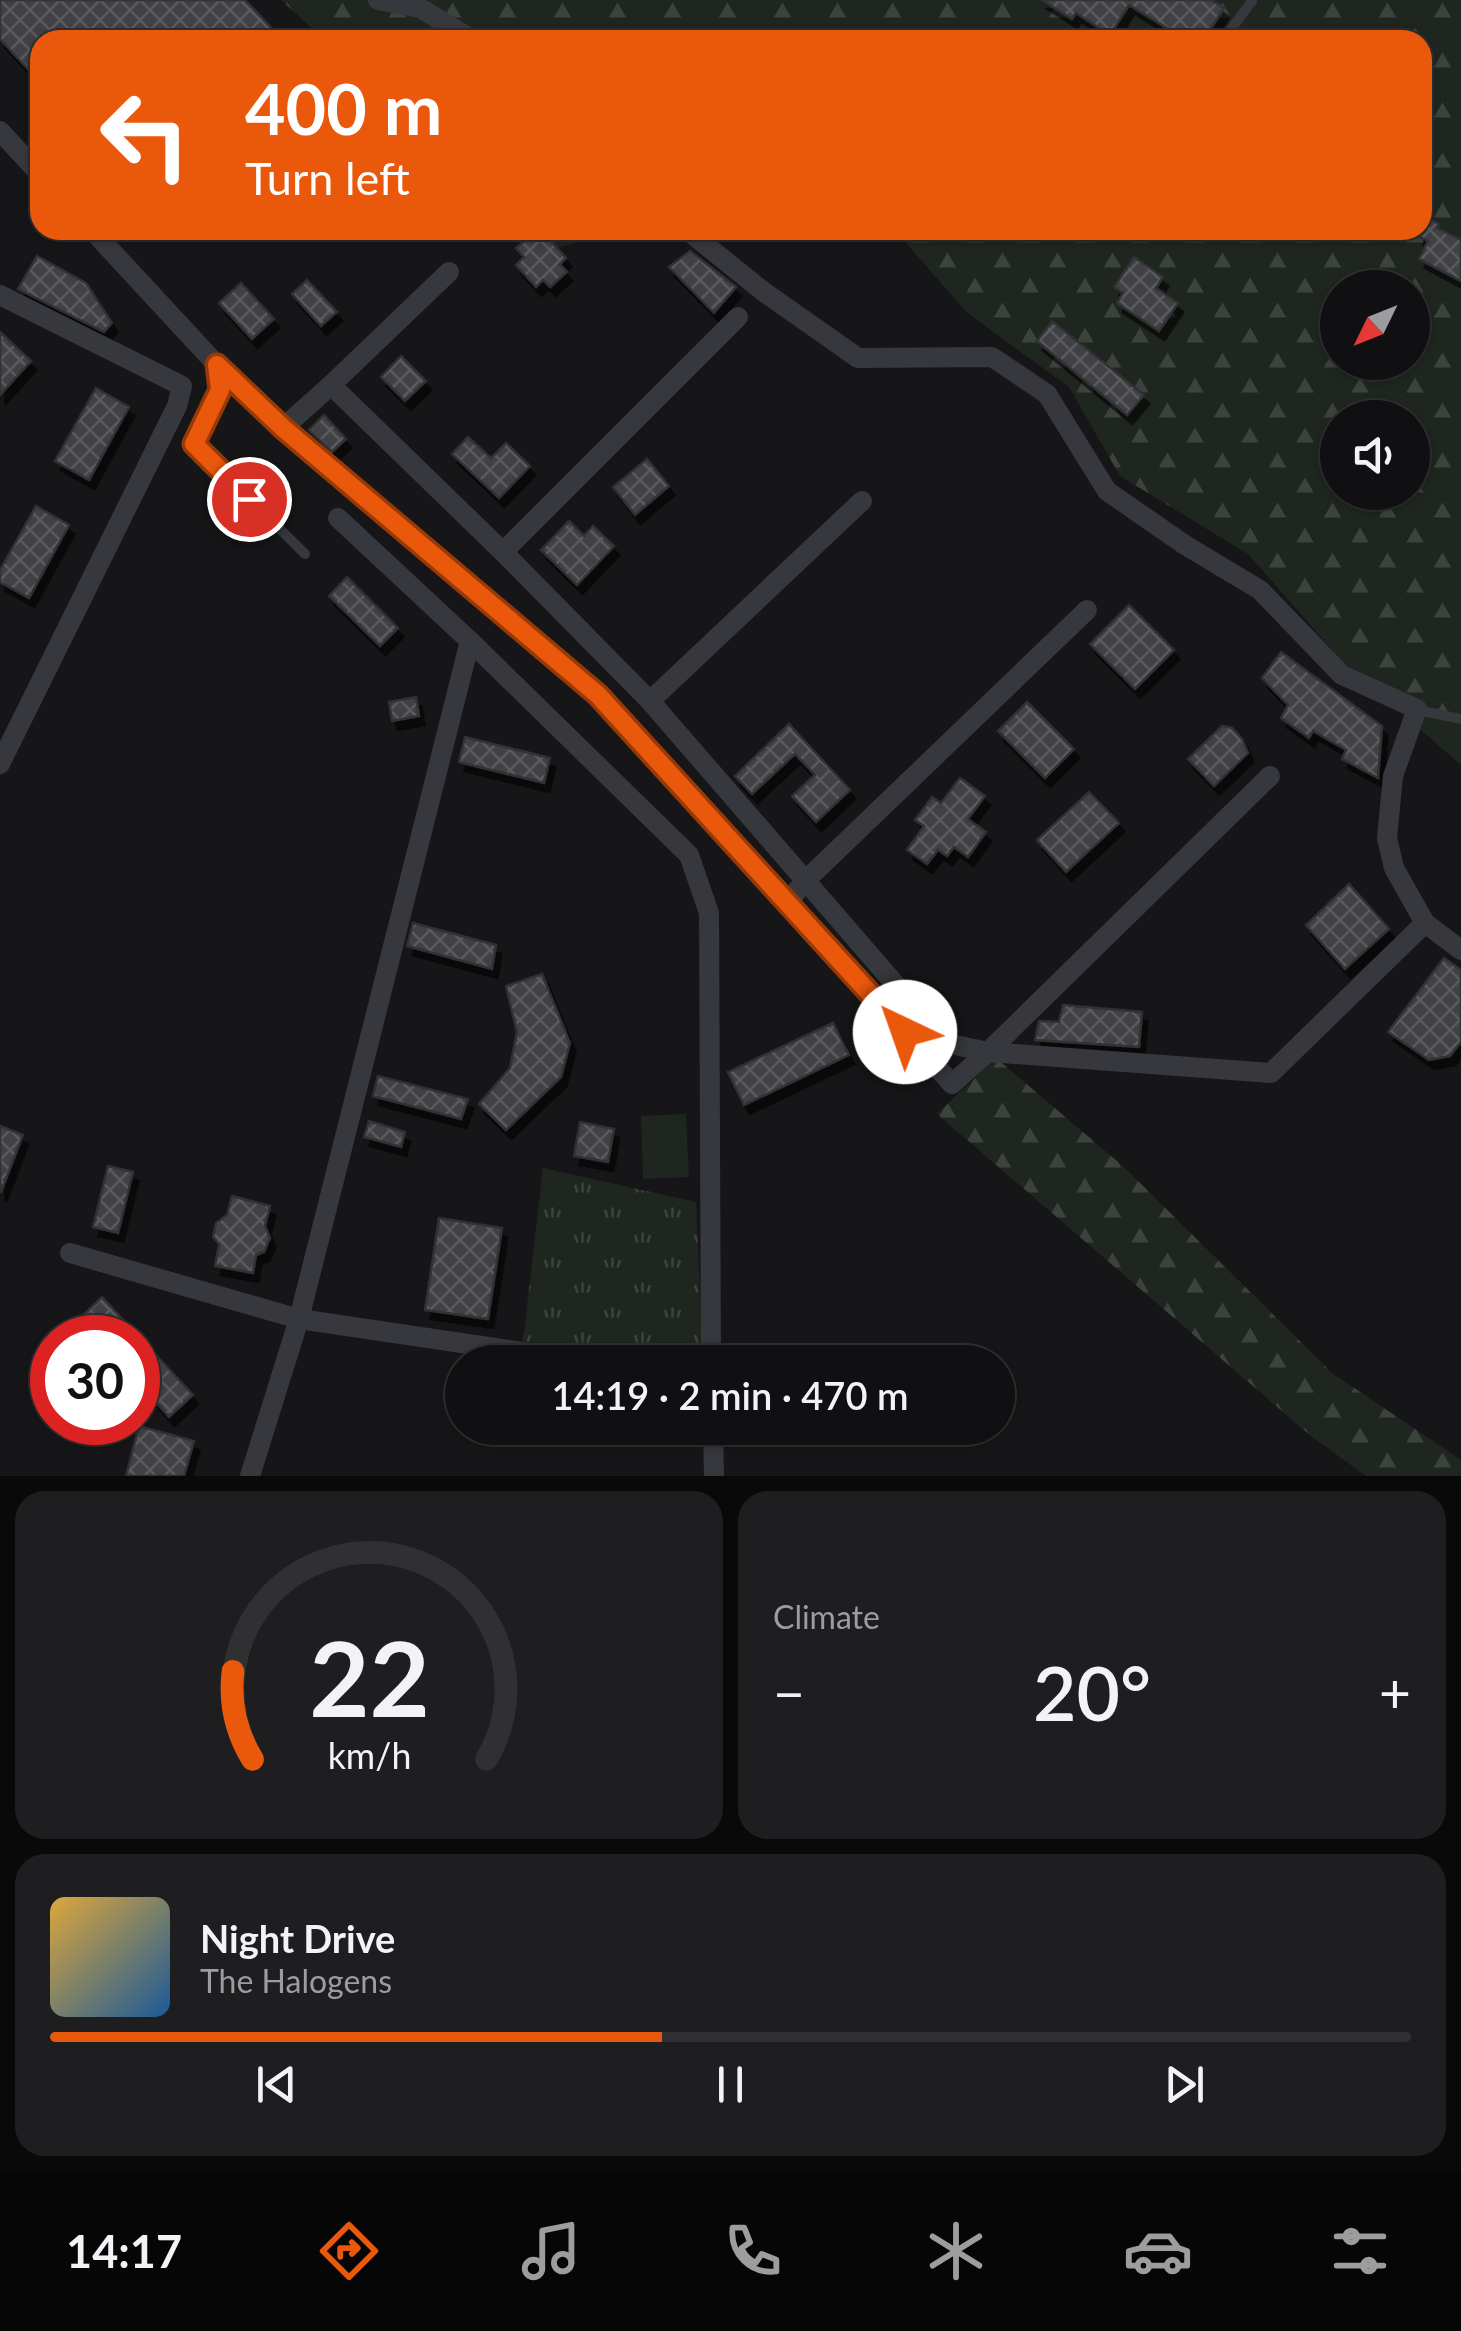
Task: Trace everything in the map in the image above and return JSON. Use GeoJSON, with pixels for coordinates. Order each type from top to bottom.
{"type":"FeatureCollection","features":[{"type":"Feature","properties":{"kind":"street"},"geometry":{"type":"LineString","coordinates":[[378,0],[420,8],[456,30]]}},
{"type":"Feature","properties":{"kind":"street"},"geometry":{"type":"LineString","coordinates":[[0,130],[30,163]]}},
{"type":"Feature","properties":{"kind":"street"},"geometry":{"type":"LineString","coordinates":[[101,240],[217,365],[283,428],[598,695],[952,1084],[1270,776]]}},
{"type":"Feature","properties":{"kind":"street"},"geometry":{"type":"LineString","coordinates":[[699,240],[764,292],[858,358],[992,356],[1047,394],[1107,491],[1260,590],[1342,676],[1417,710],[1393,776],[1387,838],[1394,868],[1425,923],[1461,950]]}},
{"type":"Feature","properties":{"kind":"street"},"geometry":{"type":"LineString","coordinates":[[283,428],[449,272]]}},
{"type":"Feature","properties":{"kind":"street"},"geometry":{"type":"LineString","coordinates":[[0,295],[182,386],[177,406],[0,764]]}},
{"type":"Feature","properties":{"kind":"street"},"geometry":{"type":"LineString","coordinates":[[504,552],[738,316]]}},
{"type":"Feature","properties":{"kind":"street"},"geometry":{"type":"LineString","coordinates":[[331,384],[504,552],[650,702],[946,1043],[988,1052],[1271,1073],[1425,923]]}},
{"type":"Feature","properties":{"kind":"street"},"geometry":{"type":"LineString","coordinates":[[650,702],[862,501]]}},
{"type":"Feature","properties":{"kind":"street"},"geometry":{"type":"LineString","coordinates":[[338,518],[470,640],[689,856],[709,913],[712,1345]]}},
{"type":"Feature","properties":{"kind":"street"},"geometry":{"type":"LineString","coordinates":[[788,902],[804,882],[1087,610]]}},
{"type":"Feature","properties":{"kind":"street"},"geometry":{"type":"LineString","coordinates":[[250,1476],[299,1318],[470,640]]}},
{"type":"Feature","properties":{"kind":"street"},"geometry":{"type":"LineString","coordinates":[[70,1253],[299,1318],[478,1345]]}},
{"type":"Feature","properties":{"kind":"street"},"geometry":{"type":"LineString","coordinates":[[713,1445],[714,1476]]}},
{"type":"Feature","properties":{"kind":"lane"},"geometry":{"type":"LineString","coordinates":[[1230,30],[1251,0]]}},
{"type":"Feature","properties":{"kind":"lane"},"geometry":{"type":"LineString","coordinates":[[217,365],[220,390],[194,444],[305,554]]}},
{"type":"Feature","properties":{"kind":"lane"},"geometry":{"type":"LineString","coordinates":[[1417,710],[1461,719]]}},
{"type":"Feature","properties":{"kind":"green space"},"geometry":{"type":"Polygon","coordinates":[[[281,0],[1461,0],[1461,765],[1341,660],[1248,554],[1120,476],[1069,387],[966,312],[904,240],[1432,240],[1432,30],[314,30],[281,0]]]}},
{"type":"Feature","properties":{"kind":"green space"},"geometry":{"type":"Polygon","coordinates":[[[542,240],[587,240],[552,249],[542,240]]]}},
{"type":"Feature","properties":{"kind":"green space"},"geometry":{"type":"Polygon","coordinates":[[[996,1058],[1124,1167],[1332,1373],[1461,1460],[1461,1476],[1366,1476],[1311,1436],[937,1114],[996,1058]]]}},
{"type":"Feature","properties":{"kind":"green space"},"geometry":{"type":"Polygon","coordinates":[[[686,1114],[689,1177],[643,1179],[641,1116],[686,1114]]]}},
{"type":"Feature","properties":{"kind":"green space"},"geometry":{"type":"Polygon","coordinates":[[[543,1168],[696,1202],[702,1345],[547,1345],[523,1341],[543,1168]]]}},
{"type":"Feature","properties":{"kind":"building"},"geometry":{"type":"Polygon","coordinates":[[[0,0],[245,0],[274,30],[30,30],[30,71],[0,39],[0,0]]]}},
{"type":"Feature","properties":{"kind":"building"},"geometry":{"type":"Polygon","coordinates":[[[1042,0],[1211,0],[1224,8],[1210,30],[1167,30],[1129,5],[1113,30],[1102,30],[1076,13],[1072,19],[1042,0]]]}},
{"type":"Feature","properties":{"kind":"building"},"geometry":{"type":"Polygon","coordinates":[[[1432,220],[1439,224],[1437,228],[1461,240],[1461,281],[1419,259],[1432,240],[1432,220]]]}},
{"type":"Feature","properties":{"kind":"building"},"geometry":{"type":"Polygon","coordinates":[[[525,240],[550,240],[566,258],[560,264],[567,272],[550,287],[543,280],[536,287],[516,265],[524,257],[516,248],[525,240]]]}},
{"type":"Feature","properties":{"kind":"building"},"geometry":{"type":"Polygon","coordinates":[[[690,251],[736,287],[714,313],[669,267],[690,251]]]}},
{"type":"Feature","properties":{"kind":"building"},"geometry":{"type":"Polygon","coordinates":[[[37,256],[86,283],[112,323],[104,332],[18,289],[37,256]]]}},
{"type":"Feature","properties":{"kind":"building"},"geometry":{"type":"Polygon","coordinates":[[[1134,257],[1163,277],[1156,288],[1178,303],[1159,331],[1117,303],[1123,293],[1114,287],[1134,257]]]}},
{"type":"Feature","properties":{"kind":"building"},"geometry":{"type":"Polygon","coordinates":[[[307,280],[337,312],[321,326],[292,294],[307,280]]]}},
{"type":"Feature","properties":{"kind":"building"},"geometry":{"type":"Polygon","coordinates":[[[241,283],[274,319],[252,339],[219,303],[241,283]]]}},
{"type":"Feature","properties":{"kind":"building"},"geometry":{"type":"Polygon","coordinates":[[[1052,321],[1144,395],[1127,415],[1037,341],[1052,321]]]}},
{"type":"Feature","properties":{"kind":"building"},"geometry":{"type":"Polygon","coordinates":[[[0,332],[31,361],[0,395],[0,332]]]}},
{"type":"Feature","properties":{"kind":"building"},"geometry":{"type":"Polygon","coordinates":[[[401,356],[426,381],[405,401],[381,377],[401,356]]]}},
{"type":"Feature","properties":{"kind":"building"},"geometry":{"type":"Polygon","coordinates":[[[96,388],[129,407],[89,480],[55,461],[96,388]]]}},
{"type":"Feature","properties":{"kind":"building"},"geometry":{"type":"Polygon","coordinates":[[[324,415],[346,439],[332,452],[309,430],[324,415]]]}},
{"type":"Feature","properties":{"kind":"building"},"geometry":{"type":"Polygon","coordinates":[[[468,437],[491,458],[506,443],[530,466],[499,498],[452,454],[468,437]]]}},
{"type":"Feature","properties":{"kind":"building"},"geometry":{"type":"Polygon","coordinates":[[[647,459],[669,486],[635,515],[613,487],[647,459]]]}},
{"type":"Feature","properties":{"kind":"building"},"geometry":{"type":"Polygon","coordinates":[[[36,506],[69,525],[29,598],[0,582],[0,570],[36,506]]]}},
{"type":"Feature","properties":{"kind":"building"},"geometry":{"type":"Polygon","coordinates":[[[569,521],[584,536],[593,526],[614,546],[577,585],[541,550],[569,521]]]}},
{"type":"Feature","properties":{"kind":"building"},"geometry":{"type":"Polygon","coordinates":[[[347,577],[398,628],[380,646],[329,596],[347,577]]]}},
{"type":"Feature","properties":{"kind":"building"},"geometry":{"type":"Polygon","coordinates":[[[1129,605],[1174,650],[1135,689],[1090,644],[1129,605]]]}},
{"type":"Feature","properties":{"kind":"building"},"geometry":{"type":"Polygon","coordinates":[[[1281,652],[1382,726],[1378,778],[1342,759],[1346,750],[1313,731],[1309,738],[1281,718],[1288,705],[1262,678],[1281,652]]]}},
{"type":"Feature","properties":{"kind":"building"},"geometry":{"type":"Polygon","coordinates":[[[416,697],[419,716],[392,721],[389,702],[416,697]]]}},
{"type":"Feature","properties":{"kind":"building"},"geometry":{"type":"Polygon","coordinates":[[[1027,702],[1074,749],[1045,778],[998,731],[1027,702]]]}},
{"type":"Feature","properties":{"kind":"building"},"geometry":{"type":"Polygon","coordinates":[[[789,724],[850,790],[816,822],[792,796],[815,775],[795,754],[752,794],[735,776],[789,724]]]}},
{"type":"Feature","properties":{"kind":"building"},"geometry":{"type":"Polygon","coordinates":[[[1222,726],[1232,728],[1248,753],[1214,786],[1188,759],[1222,726]]]}},
{"type":"Feature","properties":{"kind":"building"},"geometry":{"type":"Polygon","coordinates":[[[465,737],[550,758],[544,783],[459,762],[465,737]]]}},
{"type":"Feature","properties":{"kind":"building"},"geometry":{"type":"Polygon","coordinates":[[[960,778],[985,796],[968,819],[986,832],[968,857],[954,847],[947,856],[938,850],[927,864],[907,850],[924,826],[915,820],[932,797],[941,803],[960,778]]]}},
{"type":"Feature","properties":{"kind":"building"},"geometry":{"type":"Polygon","coordinates":[[[1089,792],[1119,823],[1066,872],[1037,840],[1089,792]]]}},
{"type":"Feature","properties":{"kind":"building"},"geometry":{"type":"Polygon","coordinates":[[[1349,884],[1389,929],[1345,969],[1306,925],[1349,884]]]}},
{"type":"Feature","properties":{"kind":"building"},"geometry":{"type":"Polygon","coordinates":[[[413,923],[496,945],[492,969],[407,946],[413,923]]]}},
{"type":"Feature","properties":{"kind":"building"},"geometry":{"type":"Polygon","coordinates":[[[1444,958],[1461,970],[1461,1042],[1450,1056],[1429,1060],[1388,1032],[1444,958]]]}},
{"type":"Feature","properties":{"kind":"building"},"geometry":{"type":"Polygon","coordinates":[[[542,974],[570,1043],[561,1077],[506,1130],[479,1104],[510,1068],[517,1032],[506,986],[542,974]]]}},
{"type":"Feature","properties":{"kind":"building"},"geometry":{"type":"Polygon","coordinates":[[[1063,1005],[1142,1012],[1139,1047],[1035,1040],[1039,1021],[1059,1022],[1063,1005]]]}},
{"type":"Feature","properties":{"kind":"building"},"geometry":{"type":"Polygon","coordinates":[[[833,1023],[849,1055],[744,1105],[728,1072],[833,1023]]]}},
{"type":"Feature","properties":{"kind":"building"},"geometry":{"type":"Polygon","coordinates":[[[378,1076],[468,1099],[461,1119],[373,1096],[378,1076]]]}},
{"type":"Feature","properties":{"kind":"building"},"geometry":{"type":"Polygon","coordinates":[[[369,1121],[405,1132],[401,1147],[364,1137],[369,1121]]]}},
{"type":"Feature","properties":{"kind":"building"},"geometry":{"type":"Polygon","coordinates":[[[580,1122],[614,1129],[608,1162],[574,1156],[580,1122]]]}},
{"type":"Feature","properties":{"kind":"building"},"geometry":{"type":"Polygon","coordinates":[[[0,1126],[23,1135],[1,1192],[0,1192],[0,1126]]]}},
{"type":"Feature","properties":{"kind":"building"},"geometry":{"type":"Polygon","coordinates":[[[108,1166],[133,1172],[118,1233],[93,1227],[108,1166]]]}},
{"type":"Feature","properties":{"kind":"building"},"geometry":{"type":"Polygon","coordinates":[[[232,1196],[270,1206],[265,1226],[270,1238],[264,1252],[256,1255],[253,1273],[215,1266],[219,1244],[213,1237],[216,1223],[227,1215],[232,1196]]]}},
{"type":"Feature","properties":{"kind":"building"},"geometry":{"type":"Polygon","coordinates":[[[439,1218],[502,1228],[488,1319],[425,1310],[439,1218]]]}},
{"type":"Feature","properties":{"kind":"building"},"geometry":{"type":"Polygon","coordinates":[[[102,1297],[119,1315],[83,1315],[102,1297]]]}},
{"type":"Feature","properties":{"kind":"building"},"geometry":{"type":"Polygon","coordinates":[[[160,1359],[193,1395],[169,1417],[160,1407],[160,1359]]]}},
{"type":"Feature","properties":{"kind":"building"},"geometry":{"type":"Polygon","coordinates":[[[160,1432],[194,1441],[184,1476],[126,1476],[134,1445],[160,1445],[160,1432]]]}},
{"type":"Feature","properties":{"kind":"route"},"geometry":{"type":"LineString","coordinates":[[249,499],[194,444],[220,390],[217,365],[283,428],[598,695],[905,1032]]}}]}
